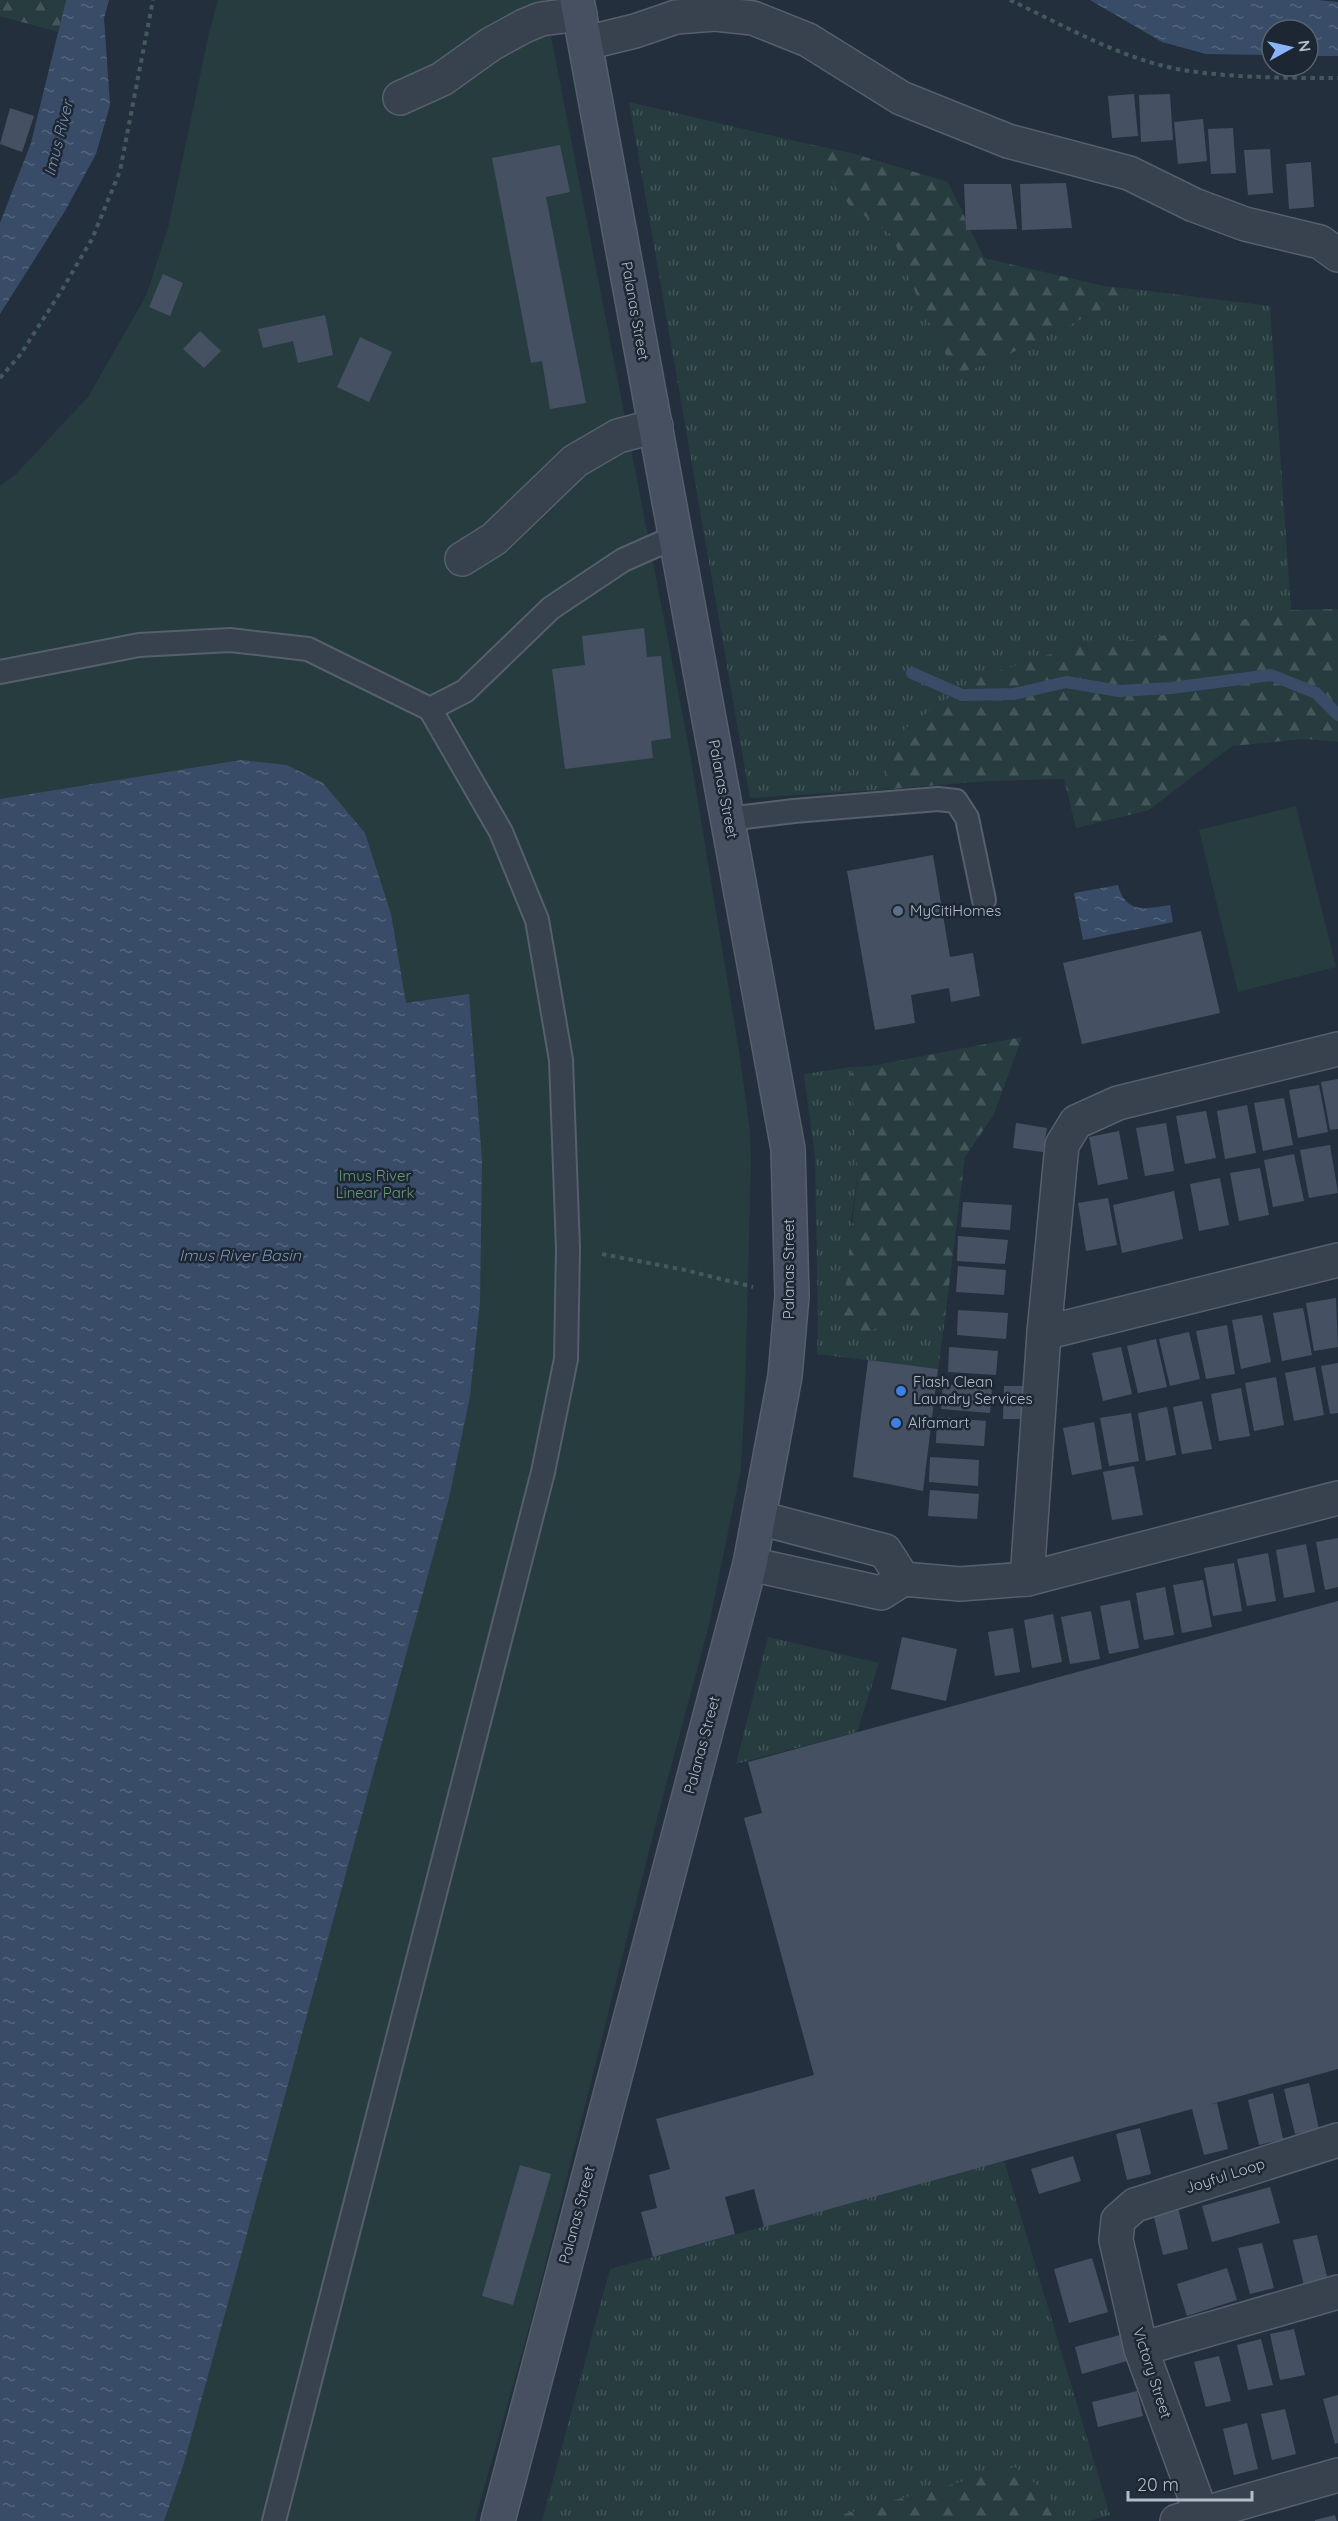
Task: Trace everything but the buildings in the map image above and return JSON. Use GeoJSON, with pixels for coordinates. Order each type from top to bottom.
{"type":"FeatureCollection","features":[{"type":"Feature","properties":{"kind":"main road","name":"Palanas Street"},"geometry":{"type":"LineString","coordinates":[[498,2521],[750,1564],[785,1376],[792,1296],[788,1149],[581,19]]}},
{"type":"Feature","properties":{"kind":"street"},"geometry":{"type":"LineString","coordinates":[[400,98],[442,79],[491,44],[542,19],[581,19],[635,31],[676,17],[715,14],[753,18],[808,40],[901,98],[1008,141],[1129,173],[1194,205],[1245,224],[1320,242],[1338,255]]}},
{"type":"Feature","properties":{"kind":"street"},"geometry":{"type":"LineString","coordinates":[[462,559],[494,539],[575,461],[618,436],[656,426]]}},
{"type":"Feature","properties":{"kind":"street"},"geometry":{"type":"LineString","coordinates":[[1027,1579],[1044,1333],[1062,1145],[1076,1122],[1118,1103],[1338,1049]]}},
{"type":"Feature","properties":{"kind":"street"},"geometry":{"type":"LineString","coordinates":[[1044,1333],[1338,1260]]}},
{"type":"Feature","properties":{"kind":"street"},"geometry":{"type":"LineString","coordinates":[[750,1564],[881,1593],[903,1579],[960,1584],[1027,1579],[1338,1498]]}},
{"type":"Feature","properties":{"kind":"street"},"geometry":{"type":"LineString","coordinates":[[759,1518],[885,1551],[903,1579]]}},
{"type":"Feature","properties":{"kind":"street","name":"Joyful Loop"},"geometry":{"type":"LineString","coordinates":[[1118,2220],[1135,2205],[1338,2140]]}},
{"type":"Feature","properties":{"kind":"street","name":"Victory Street"},"geometry":{"type":"LineString","coordinates":[[1118,2220],[1116,2240],[1141,2349],[1194,2519]]}},
{"type":"Feature","properties":{"kind":"street"},"geometry":{"type":"LineString","coordinates":[[1141,2349],[1338,2292]]}},
{"type":"Feature","properties":{"kind":"street"},"geometry":{"type":"LineString","coordinates":[[1194,2519],[1338,2475]]}},
{"type":"Feature","properties":{"kind":"lane"},"geometry":{"type":"LineString","coordinates":[[430,709],[465,691],[550,608],[623,560],[675,537]]}},
{"type":"Feature","properties":{"kind":"lane"},"geometry":{"type":"LineString","coordinates":[[0,672],[139,645],[230,640],[308,649],[430,709],[501,832],[537,920],[561,1060],[568,1249],[566,1359],[543,1472],[274,2521]]}},
{"type":"Feature","properties":{"kind":"lane"},"geometry":{"type":"LineString","coordinates":[[728,819],[938,799],[956,801],[967,818],[984,900]]}},
{"type":"Feature","properties":{"kind":"path"},"geometry":{"type":"LineString","coordinates":[[0,378],[20,355],[66,284],[92,239],[120,171],[153,0]]}},
{"type":"Feature","properties":{"kind":"path"},"geometry":{"type":"LineString","coordinates":[[1010,0],[1124,53],[1182,69],[1278,78],[1338,78]]}},
{"type":"Feature","properties":{"kind":"path"},"geometry":{"type":"LineString","coordinates":[[568,1249],[685,1270],[792,1296]]}},
{"type":"Feature","properties":{"kind":"green space"},"geometry":{"type":"Polygon","coordinates":[[[0,0],[66,0],[58,32],[0,16],[0,0]]]}},
{"type":"Feature","properties":{"kind":"green space","name":"Imus River Linear Park"},"geometry":{"type":"Polygon","coordinates":[[[218,0],[544,0],[690,753],[740,1057],[750,1132],[745,1394],[741,1469],[709,1625],[657,1819],[532,2317],[475,2521],[0,2521],[0,486],[16,474],[88,397],[146,296],[168,228],[218,0]]]}},
{"type":"Feature","properties":{"kind":"green space"},"geometry":{"type":"Polygon","coordinates":[[[629,102],[804,143],[850,205],[891,234],[919,301],[956,375],[1001,358],[1141,290],[1270,306],[1291,610],[1150,638],[1078,645],[903,730],[879,790],[750,798],[629,102]]]}},
{"type":"Feature","properties":{"kind":"green space"},"geometry":{"type":"Polygon","coordinates":[[[804,143],[855,154],[948,182],[984,258],[1104,286],[1141,290],[1001,358],[956,375],[919,301],[891,234],[850,206],[804,143]]]}},
{"type":"Feature","properties":{"kind":"green space"},"geometry":{"type":"Polygon","coordinates":[[[1338,609],[1338,742],[1305,739],[1232,746],[1149,810],[1076,828],[1064,779],[988,781],[879,790],[903,730],[977,678],[1078,645],[1150,638],[1291,610],[1338,609]]]}},
{"type":"Feature","properties":{"kind":"green space"},"geometry":{"type":"Polygon","coordinates":[[[1296,806],[1336,967],[1238,992],[1199,830],[1296,806]]]}},
{"type":"Feature","properties":{"kind":"green space"},"geometry":{"type":"Polygon","coordinates":[[[1022,1037],[994,1114],[965,1157],[945,1318],[901,1321],[882,1326],[860,1336],[842,1320],[858,1171],[851,1067],[871,1066],[1022,1037]]]}},
{"type":"Feature","properties":{"kind":"green space"},"geometry":{"type":"Polygon","coordinates":[[[851,1067],[858,1171],[851,1220],[860,1335],[901,1320],[945,1318],[938,1369],[817,1354],[815,1158],[804,1074],[851,1067]]]}},
{"type":"Feature","properties":{"kind":"green space"},"geometry":{"type":"Polygon","coordinates":[[[768,1637],[879,1663],[857,1732],[736,1764],[768,1637]]]}},
{"type":"Feature","properties":{"kind":"green space"},"geometry":{"type":"Polygon","coordinates":[[[1004,2160],[1110,2515],[1089,2521],[1058,2521],[1049,2495],[819,2521],[542,2521],[610,2269],[1004,2160]]]}},
{"type":"Feature","properties":{"kind":"green space"},"geometry":{"type":"Polygon","coordinates":[[[1015,2467],[1049,2495],[1058,2521],[819,2521],[1015,2467]]]}},
{"type":"Feature","properties":{"kind":"water","name":"Imus River"},"geometry":{"type":"Polygon","coordinates":[[[66,0],[109,0],[104,18],[110,105],[96,154],[65,211],[0,314],[0,223],[31,143],[66,0]]]}},
{"type":"Feature","properties":{"kind":"water"},"geometry":{"type":"Polygon","coordinates":[[[1090,0],[1317,0],[1338,2],[1338,56],[1320,56],[1320,18],[1260,18],[1260,55],[1206,54],[1162,42],[1090,0]]]}},
{"type":"Feature","properties":{"kind":"water","name":"Imus River Basin"},"geometry":{"type":"Polygon","coordinates":[[[241,760],[287,765],[323,783],[365,833],[391,914],[406,1003],[469,994],[482,1160],[480,1302],[470,1396],[449,1498],[184,2463],[164,2521],[0,2521],[0,799],[241,760]]]}},
{"type":"Feature","properties":{"kind":"water"},"geometry":{"type":"Polygon","coordinates":[[[1118,885],[1126,901],[1131,905],[1152,908],[1170,905],[1173,922],[1083,940],[1074,893],[1118,885]]]}},
{"type":"Feature","properties":{"kind":"waterway"},"geometry":{"type":"LineString","coordinates":[[912,673],[962,695],[1014,694],[1066,682],[1119,691],[1171,688],[1271,675],[1316,693],[1338,715]]}},
{"type":"Feature","properties":{"kind":"place","name":"MyCitiHomes"},"geometry":{"type":"Point","coordinates":[898,911]}},
{"type":"Feature","properties":{"kind":"place","name":"Flash Clean Laundry Services"},"geometry":{"type":"Point","coordinates":[901,1391]}},
{"type":"Feature","properties":{"kind":"place","name":"Alfamart"},"geometry":{"type":"Point","coordinates":[896,1423]}}]}
